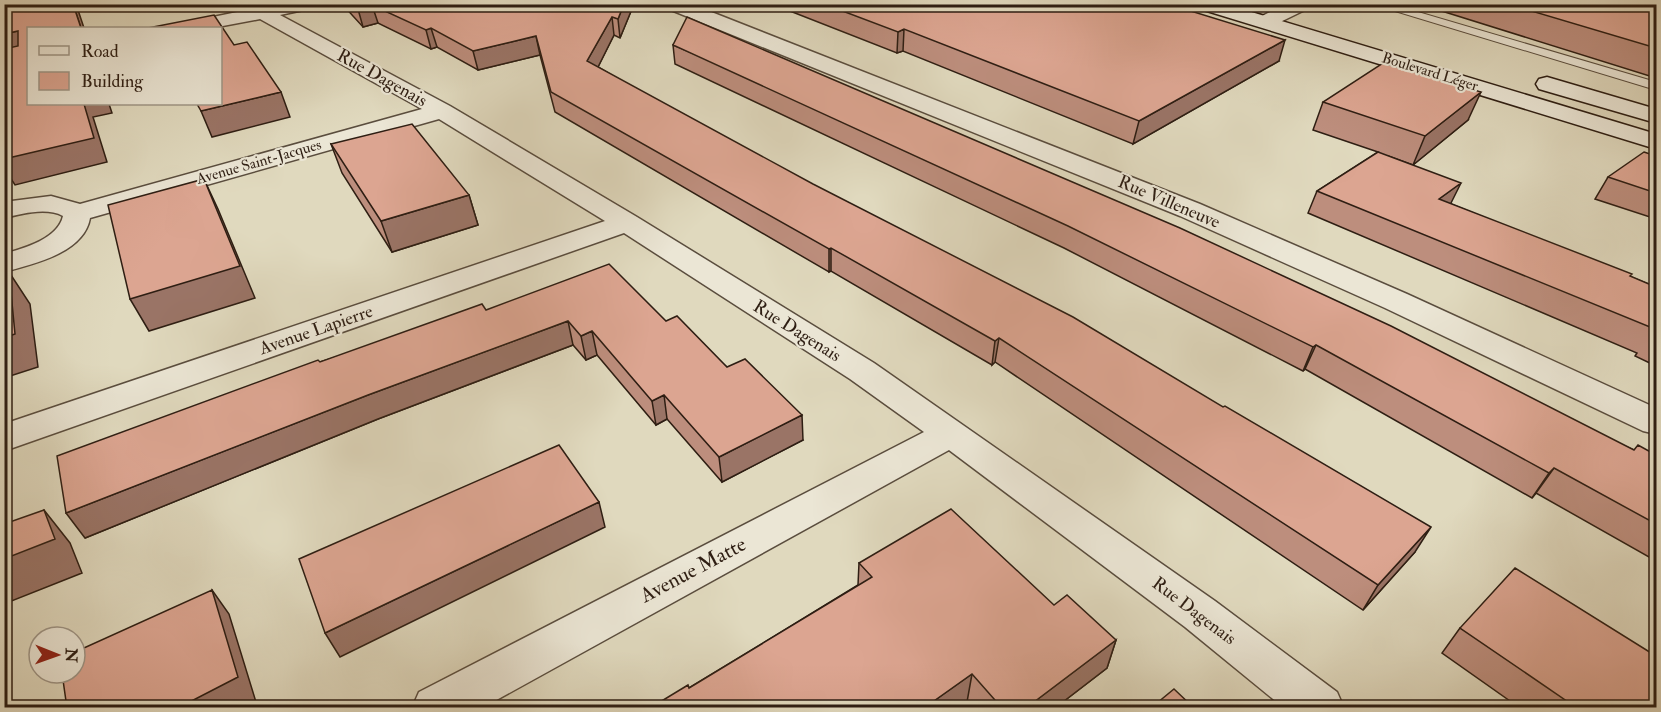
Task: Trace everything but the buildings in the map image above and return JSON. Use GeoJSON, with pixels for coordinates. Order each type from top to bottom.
{"type":"FeatureCollection","features":[{"type":"Feature","properties":{"kind":"street"},"geometry":{"type":"LineString","coordinates":[[189,27],[252,9],[306,4]]}},
{"type":"Feature","properties":{"kind":"street","name":"Rue Villeneuve"},"geometry":{"type":"LineString","coordinates":[[673,4],[1190,210],[1407,306],[1656,422]]}},
{"type":"Feature","properties":{"kind":"street","name":"Boulevard Léger"},"geometry":{"type":"LineString","coordinates":[[1204,4],[1289,11],[1656,141]]}},
{"type":"Feature","properties":{"kind":"street","name":"Rue Dagenais"},"geometry":{"type":"LineString","coordinates":[[252,9],[442,111],[627,223],[862,371],[1200,614],[1320,708]]}},
{"type":"Feature","properties":{"kind":"street"},"geometry":{"type":"LineString","coordinates":[[1531,79],[1656,116]]}},
{"type":"Feature","properties":{"kind":"street","name":"Avenue Saint-Jacques"},"geometry":{"type":"LineString","coordinates":[[76,213],[442,111]]}},
{"type":"Feature","properties":{"kind":"street"},"geometry":{"type":"LineString","coordinates":[[4,210],[40,204],[57,204],[76,213],[77,222],[69,233],[55,243],[34,254],[4,262]]}},
{"type":"Feature","properties":{"kind":"street","name":"Avenue Lapierre"},"geometry":{"type":"LineString","coordinates":[[4,438],[627,223]]}},
{"type":"Feature","properties":{"kind":"street","name":"Avenue Matte"},"geometry":{"type":"LineString","coordinates":[[436,708],[951,433]]}},
{"type":"Feature","properties":{"kind":"lane"},"geometry":{"type":"LineString","coordinates":[[1377,4],[1401,7],[1656,86]]}}]}
